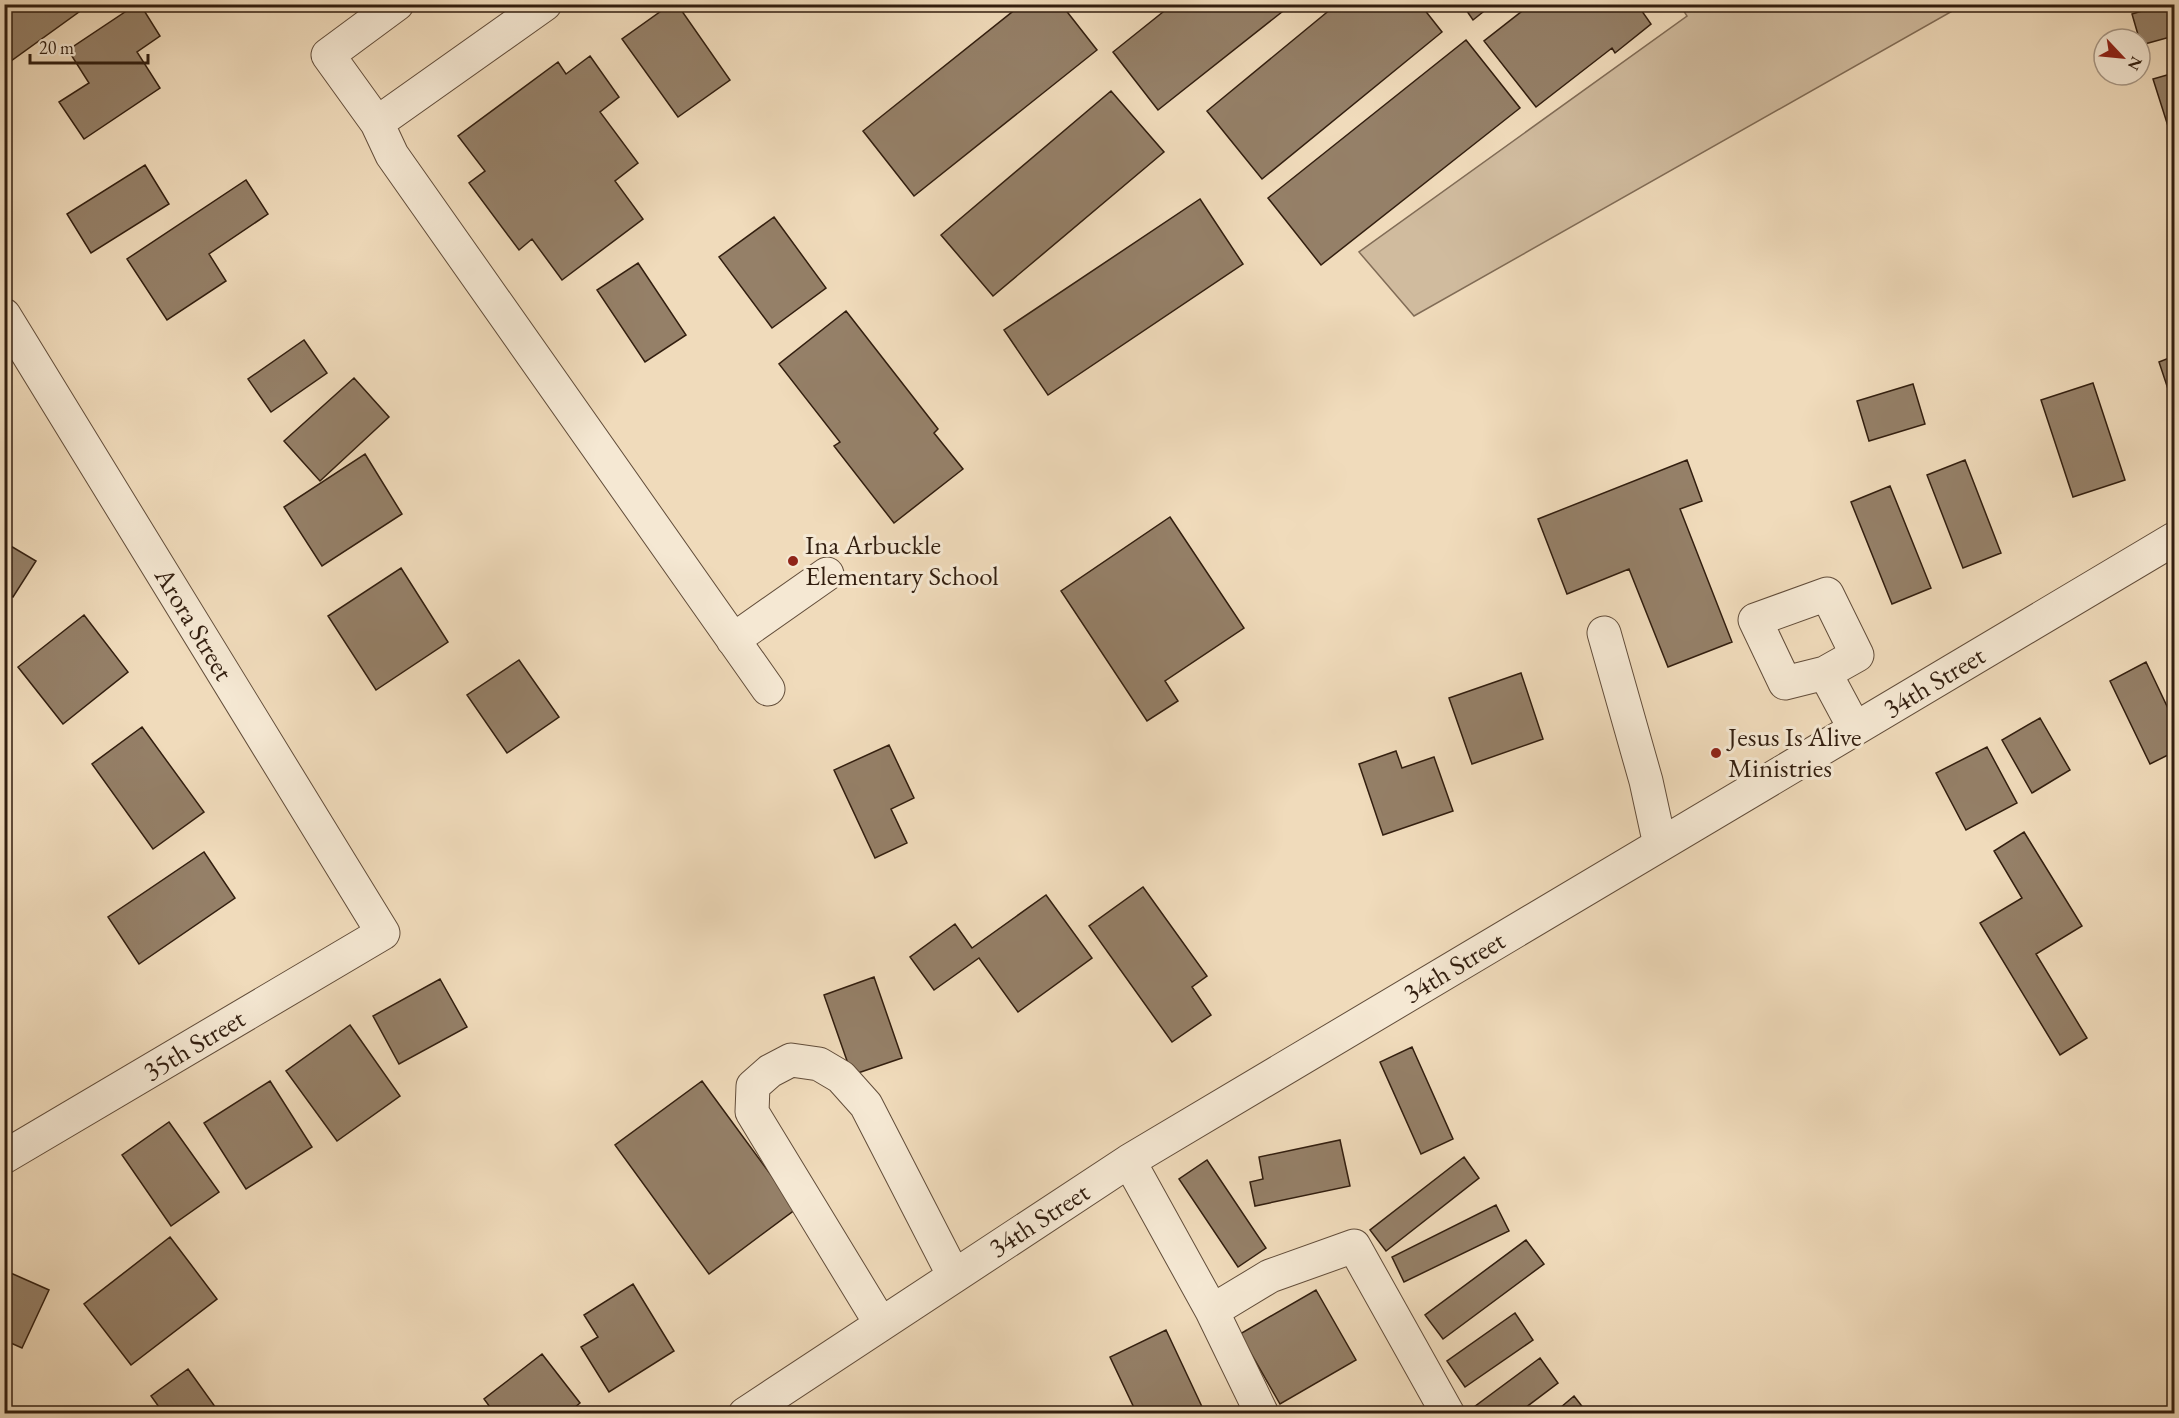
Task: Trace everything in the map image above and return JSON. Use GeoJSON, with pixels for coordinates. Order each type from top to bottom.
{"type":"FeatureCollection","features":[{"type":"Feature","properties":{"kind":"street"},"geometry":{"type":"LineString","coordinates":[[397,4],[328,55],[377,123],[392,155],[768,690]]}},
{"type":"Feature","properties":{"kind":"street"},"geometry":{"type":"LineString","coordinates":[[377,123],[545,4]]}},
{"type":"Feature","properties":{"kind":"street","name":"Arora Street"},"geometry":{"type":"LineString","coordinates":[[4,315],[383,933]]}},
{"type":"Feature","properties":{"kind":"street","name":"34th Street"},"geometry":{"type":"LineString","coordinates":[[745,1413],[1129,1161],[2175,540]]}},
{"type":"Feature","properties":{"kind":"street"},"geometry":{"type":"LineString","coordinates":[[733,640],[827,574]]}},
{"type":"Feature","properties":{"kind":"street"},"geometry":{"type":"LineString","coordinates":[[1604,633],[1646,781],[1660,845]]}},
{"type":"Feature","properties":{"kind":"street"},"geometry":{"type":"LineString","coordinates":[[1825,673],[1855,729]]}},
{"type":"Feature","properties":{"kind":"street","name":"35th Street"},"geometry":{"type":"LineString","coordinates":[[4,1157],[383,933]]}},
{"type":"Feature","properties":{"kind":"street"},"geometry":{"type":"LineString","coordinates":[[881,1324],[752,1112],[753,1086],[770,1071],[791,1060],[819,1064],[841,1077],[866,1105],[954,1276]]}},
{"type":"Feature","properties":{"kind":"street"},"geometry":{"type":"LineString","coordinates":[[1129,1161],[1212,1311],[1262,1413]]}},
{"type":"Feature","properties":{"kind":"street"},"geometry":{"type":"LineString","coordinates":[[1212,1311],[1270,1276],[1354,1246],[1448,1413]]}},
{"type":"Feature","properties":{"kind":"shaded area"},"geometry":{"type":"Polygon","coordinates":[[[1680,5],[1963,5],[1414,316],[1359,252],[1687,16],[1680,5]]]}},
{"type":"Feature","properties":{"kind":"building"},"geometry":{"type":"Polygon","coordinates":[[[4,4],[90,4],[4,66],[4,4]]]}},
{"type":"Feature","properties":{"kind":"building"},"geometry":{"type":"Polygon","coordinates":[[[140,4],[160,36],[137,52],[160,88],[84,139],[59,102],[89,83],[68,50],[140,4]]]}},
{"type":"Feature","properties":{"kind":"building"},"geometry":{"type":"Polygon","coordinates":[[[671,4],[677,4],[730,80],[678,117],[622,39],[671,4]]]}},
{"type":"Feature","properties":{"kind":"building"},"geometry":{"type":"Polygon","coordinates":[[[1022,4],[1061,4],[1097,50],[914,196],[863,131],[1022,4]]]}},
{"type":"Feature","properties":{"kind":"building"},"geometry":{"type":"Polygon","coordinates":[[[1173,4],[1292,4],[1158,110],[1113,52],[1173,4]]]}},
{"type":"Feature","properties":{"kind":"building"},"geometry":{"type":"Polygon","coordinates":[[[1337,4],[1420,4],[1442,32],[1262,179],[1207,111],[1337,4]]]}},
{"type":"Feature","properties":{"kind":"building"},"geometry":{"type":"Polygon","coordinates":[[[1462,4],[1493,4],[1473,20],[1462,4]]]}},
{"type":"Feature","properties":{"kind":"building"},"geometry":{"type":"Polygon","coordinates":[[[1531,4],[1637,4],[1651,24],[1615,53],[1612,48],[1536,107],[1484,41],[1531,4]]]}},
{"type":"Feature","properties":{"kind":"building"},"geometry":{"type":"Polygon","coordinates":[[[2165,4],[2174,4],[2174,36],[2152,42],[2152,27],[2136,27],[2132,14],[2165,4]]]}},
{"type":"Feature","properties":{"kind":"building"},"geometry":{"type":"Polygon","coordinates":[[[1466,40],[1520,108],[1321,265],[1268,198],[1466,40]]]}},
{"type":"Feature","properties":{"kind":"building"},"geometry":{"type":"Polygon","coordinates":[[[590,56],[619,97],[600,112],[638,163],[615,181],[643,219],[562,280],[532,239],[519,250],[469,183],[485,171],[458,136],[558,62],[566,74],[590,56]]]}},
{"type":"Feature","properties":{"kind":"building"},"geometry":{"type":"Polygon","coordinates":[[[2174,73],[2174,145],[2153,79],[2174,73]]]}},
{"type":"Feature","properties":{"kind":"building"},"geometry":{"type":"Polygon","coordinates":[[[1111,91],[1164,152],[993,296],[941,235],[1111,91]]]}},
{"type":"Feature","properties":{"kind":"building"},"geometry":{"type":"Polygon","coordinates":[[[145,165],[169,204],[91,253],[67,214],[145,165]]]}},
{"type":"Feature","properties":{"kind":"building"},"geometry":{"type":"Polygon","coordinates":[[[246,180],[268,214],[209,254],[226,281],[167,320],[127,259],[246,180]]]}},
{"type":"Feature","properties":{"kind":"building"},"geometry":{"type":"Polygon","coordinates":[[[1200,199],[1243,264],[1048,395],[1004,330],[1200,199]]]}},
{"type":"Feature","properties":{"kind":"building"},"geometry":{"type":"Polygon","coordinates":[[[774,217],[826,288],[772,328],[719,257],[774,217]]]}},
{"type":"Feature","properties":{"kind":"building"},"geometry":{"type":"Polygon","coordinates":[[[638,263],[686,335],[645,362],[597,290],[638,263]]]}},
{"type":"Feature","properties":{"kind":"building","name":"Ina Arbuckle Elementary School"},"geometry":{"type":"Polygon","coordinates":[[[846,311],[938,429],[934,433],[963,469],[894,523],[834,446],[840,442],[779,364],[846,311]]]}},
{"type":"Feature","properties":{"kind":"building"},"geometry":{"type":"Polygon","coordinates":[[[304,340],[327,373],[271,412],[248,379],[304,340]]]}},
{"type":"Feature","properties":{"kind":"building"},"geometry":{"type":"Polygon","coordinates":[[[2174,356],[2174,407],[2159,362],[2174,356]]]}},
{"type":"Feature","properties":{"kind":"building"},"geometry":{"type":"Polygon","coordinates":[[[354,378],[389,417],[320,481],[284,441],[354,378]]]}},
{"type":"Feature","properties":{"kind":"building"},"geometry":{"type":"Polygon","coordinates":[[[2093,383],[2125,480],[2073,497],[2041,400],[2093,383]]]}},
{"type":"Feature","properties":{"kind":"building"},"geometry":{"type":"Polygon","coordinates":[[[1913,384],[1925,424],[1869,441],[1857,401],[1913,384]]]}},
{"type":"Feature","properties":{"kind":"building"},"geometry":{"type":"Polygon","coordinates":[[[365,454],[402,514],[322,566],[284,507],[365,454]]]}},
{"type":"Feature","properties":{"kind":"building"},"geometry":{"type":"Polygon","coordinates":[[[1687,460],[1702,501],[1680,509],[1732,642],[1668,667],[1629,569],[1567,594],[1538,519],[1687,460]]]}},
{"type":"Feature","properties":{"kind":"building"},"geometry":{"type":"Polygon","coordinates":[[[1965,460],[2001,553],[1963,568],[1927,475],[1965,460]]]}},
{"type":"Feature","properties":{"kind":"building"},"geometry":{"type":"Polygon","coordinates":[[[1890,486],[1931,588],[1892,604],[1851,502],[1890,486]]]}},
{"type":"Feature","properties":{"kind":"building"},"geometry":{"type":"Polygon","coordinates":[[[1170,517],[1244,628],[1165,681],[1178,701],[1147,721],[1061,591],[1170,517]]]}},
{"type":"Feature","properties":{"kind":"building"},"geometry":{"type":"Polygon","coordinates":[[[4,542],[36,561],[13,597],[4,592],[4,542]]]}},
{"type":"Feature","properties":{"kind":"building"},"geometry":{"type":"Polygon","coordinates":[[[401,568],[448,642],[376,690],[328,616],[401,568]]]}},
{"type":"Feature","properties":{"kind":"building"},"geometry":{"type":"Polygon","coordinates":[[[84,615],[128,672],[63,724],[18,667],[84,615]]]}},
{"type":"Feature","properties":{"kind":"building"},"geometry":{"type":"Polygon","coordinates":[[[519,660],[559,717],[507,753],[467,695],[519,660]]]}},
{"type":"Feature","properties":{"kind":"building"},"geometry":{"type":"Polygon","coordinates":[[[2146,662],[2174,721],[2174,752],[2150,764],[2110,681],[2146,662]]]}},
{"type":"Feature","properties":{"kind":"building"},"geometry":{"type":"Polygon","coordinates":[[[1521,673],[1543,739],[1472,764],[1449,698],[1521,673]]]}},
{"type":"Feature","properties":{"kind":"building"},"geometry":{"type":"Polygon","coordinates":[[[2040,718],[2070,770],[2032,793],[2002,740],[2040,718]]]}},
{"type":"Feature","properties":{"kind":"building"},"geometry":{"type":"Polygon","coordinates":[[[142,727],[204,812],[153,849],[92,764],[142,727]]]}},
{"type":"Feature","properties":{"kind":"building"},"geometry":{"type":"Polygon","coordinates":[[[889,745],[914,798],[891,809],[907,843],[875,858],[834,770],[889,745]]]}},
{"type":"Feature","properties":{"kind":"building"},"geometry":{"type":"Polygon","coordinates":[[[1987,747],[2017,803],[1966,830],[1936,773],[1987,747]]]}},
{"type":"Feature","properties":{"kind":"building"},"geometry":{"type":"Polygon","coordinates":[[[1396,751],[1402,768],[1434,757],[1453,811],[1383,835],[1359,764],[1396,751]]]}},
{"type":"Feature","properties":{"kind":"building"},"geometry":{"type":"Polygon","coordinates":[[[2024,832],[2082,926],[2036,954],[2087,1038],[2060,1055],[1980,923],[2022,898],[1994,851],[2024,832]]]}},
{"type":"Feature","properties":{"kind":"building"},"geometry":{"type":"Polygon","coordinates":[[[204,852],[235,898],[139,964],[108,917],[204,852]]]}},
{"type":"Feature","properties":{"kind":"building"},"geometry":{"type":"Polygon","coordinates":[[[1143,887],[1207,976],[1192,987],[1211,1015],[1172,1042],[1089,926],[1143,887]]]}},
{"type":"Feature","properties":{"kind":"building"},"geometry":{"type":"Polygon","coordinates":[[[1046,895],[1092,958],[1018,1012],[979,958],[934,990],[910,957],[955,924],[972,948],[1046,895]]]}},
{"type":"Feature","properties":{"kind":"building"},"geometry":{"type":"Polygon","coordinates":[[[874,977],[902,1058],[852,1075],[824,995],[874,977]]]}},
{"type":"Feature","properties":{"kind":"building"},"geometry":{"type":"Polygon","coordinates":[[[440,979],[467,1027],[399,1064],[373,1016],[440,979]]]}},
{"type":"Feature","properties":{"kind":"building"},"geometry":{"type":"Polygon","coordinates":[[[350,1025],[400,1096],[337,1141],[286,1071],[350,1025]]]}},
{"type":"Feature","properties":{"kind":"building"},"geometry":{"type":"Polygon","coordinates":[[[1412,1047],[1453,1139],[1421,1154],[1380,1062],[1412,1047]]]}},
{"type":"Feature","properties":{"kind":"building"},"geometry":{"type":"Polygon","coordinates":[[[270,1081],[312,1147],[246,1189],[204,1123],[270,1081]]]}},
{"type":"Feature","properties":{"kind":"building"},"geometry":{"type":"Polygon","coordinates":[[[702,1081],[796,1209],[709,1274],[615,1145],[702,1081]]]}},
{"type":"Feature","properties":{"kind":"building"},"geometry":{"type":"Polygon","coordinates":[[[169,1122],[219,1192],[171,1226],[122,1155],[169,1122]]]}},
{"type":"Feature","properties":{"kind":"building"},"geometry":{"type":"Polygon","coordinates":[[[1340,1140],[1350,1186],[1255,1206],[1250,1182],[1263,1179],[1259,1157],[1340,1140]]]}},
{"type":"Feature","properties":{"kind":"building"},"geometry":{"type":"Polygon","coordinates":[[[1464,1157],[1479,1178],[1386,1251],[1370,1230],[1464,1157]]]}},
{"type":"Feature","properties":{"kind":"building"},"geometry":{"type":"Polygon","coordinates":[[[1207,1160],[1266,1248],[1238,1267],[1179,1179],[1207,1160]]]}},
{"type":"Feature","properties":{"kind":"building"},"geometry":{"type":"Polygon","coordinates":[[[1496,1205],[1509,1231],[1404,1282],[1392,1257],[1496,1205]]]}},
{"type":"Feature","properties":{"kind":"building"},"geometry":{"type":"Polygon","coordinates":[[[170,1237],[217,1299],[131,1365],[84,1304],[170,1237]]]}},
{"type":"Feature","properties":{"kind":"building"},"geometry":{"type":"Polygon","coordinates":[[[1526,1240],[1544,1264],[1443,1339],[1425,1315],[1526,1240]]]}},
{"type":"Feature","properties":{"kind":"building"},"geometry":{"type":"Polygon","coordinates":[[[4,1270],[49,1290],[22,1348],[4,1340],[4,1270]]]}},
{"type":"Feature","properties":{"kind":"building"},"geometry":{"type":"Polygon","coordinates":[[[633,1284],[674,1351],[609,1392],[581,1347],[598,1337],[584,1315],[633,1284]]]}},
{"type":"Feature","properties":{"kind":"building"},"geometry":{"type":"Polygon","coordinates":[[[1316,1290],[1356,1360],[1280,1404],[1240,1334],[1316,1290]]]}},
{"type":"Feature","properties":{"kind":"building"},"geometry":{"type":"Polygon","coordinates":[[[1515,1313],[1533,1340],[1465,1387],[1447,1361],[1515,1313]]]}},
{"type":"Feature","properties":{"kind":"building"},"geometry":{"type":"Polygon","coordinates":[[[1166,1330],[1204,1411],[1200,1414],[1137,1414],[1110,1357],[1166,1330]]]}},
{"type":"Feature","properties":{"kind":"building"},"geometry":{"type":"Polygon","coordinates":[[[542,1354],[580,1403],[567,1414],[495,1414],[484,1399],[542,1354]]]}},
{"type":"Feature","properties":{"kind":"building"},"geometry":{"type":"Polygon","coordinates":[[[1540,1358],[1558,1383],[1517,1414],[1478,1414],[1474,1407],[1540,1358]]]}},
{"type":"Feature","properties":{"kind":"building"},"geometry":{"type":"Polygon","coordinates":[[[188,1369],[216,1408],[208,1414],[164,1414],[151,1396],[188,1369]]]}},
{"type":"Feature","properties":{"kind":"building"},"geometry":{"type":"Polygon","coordinates":[[[1574,1396],[1588,1414],[1553,1414],[1574,1396]]]}},
{"type":"Feature","properties":{"kind":"place","name":"Ina Arbuckle Elementary School"},"geometry":{"type":"Point","coordinates":[793,561]}},
{"type":"Feature","properties":{"kind":"place","name":"Jesus Is Alive Ministries"},"geometry":{"type":"Point","coordinates":[1716,753]}}]}
